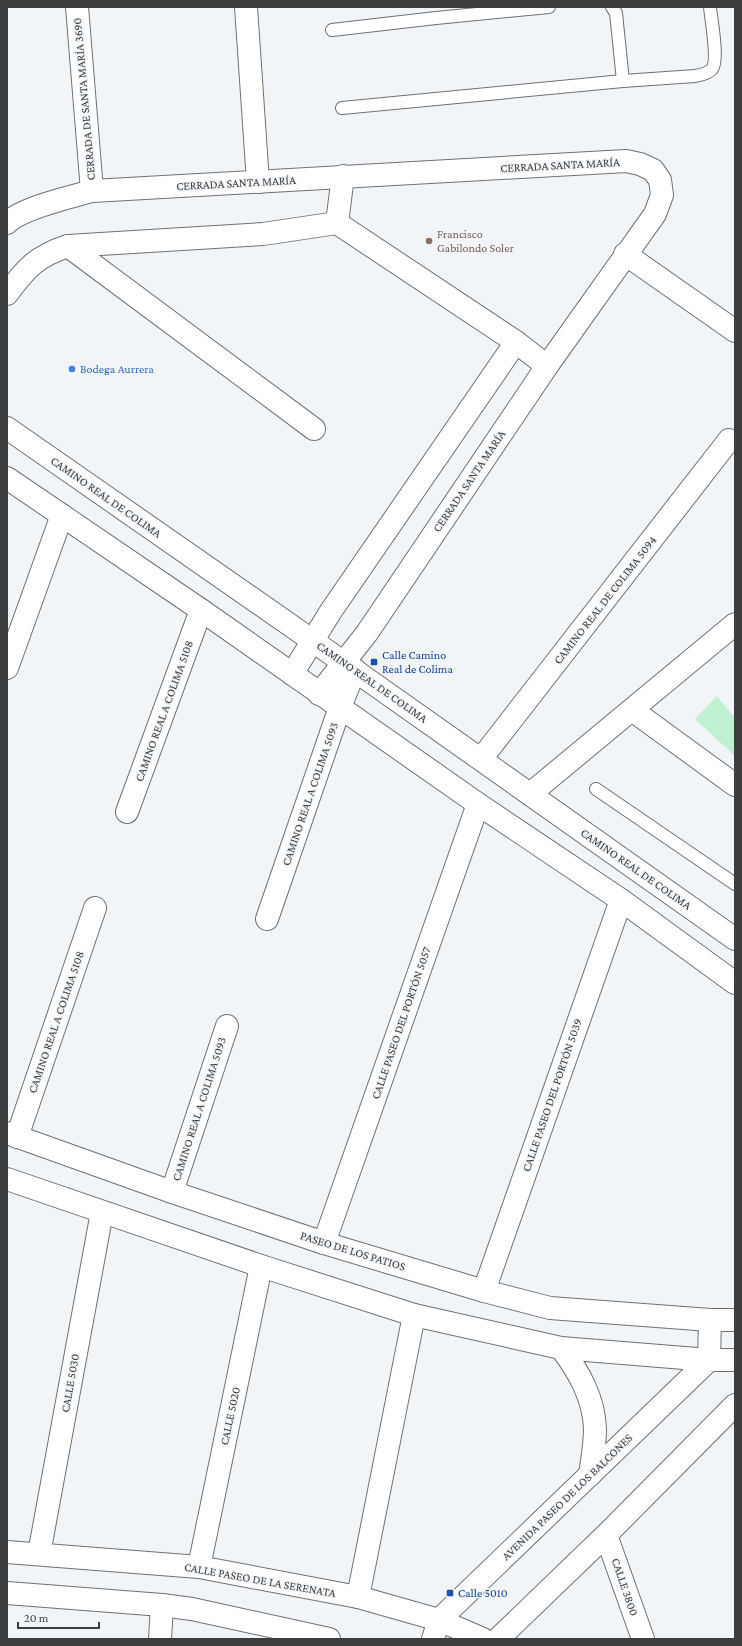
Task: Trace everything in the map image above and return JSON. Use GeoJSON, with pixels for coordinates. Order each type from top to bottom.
{"type":"FeatureCollection","features":[{"type":"Feature","properties":{"kind":"street","name":"CERRADA DE SANTA MARÍA 3690"},"geometry":{"type":"LineString","coordinates":[[77,7],[92,191]]}},
{"type":"Feature","properties":{"kind":"street"},"geometry":{"type":"LineString","coordinates":[[246,7],[258,182]]}},
{"type":"Feature","properties":{"kind":"street","name":"CERRADA SANTA MARÍA"},"geometry":{"type":"LineString","coordinates":[[7,223],[30,210],[92,191],[626,161],[640,164],[653,170],[660,180],[662,195],[655,214],[625,254],[547,366],[367,633],[349,666],[319,694]]}},
{"type":"Feature","properties":{"kind":"street"},"geometry":{"type":"LineString","coordinates":[[337,223],[343,176]]}},
{"type":"Feature","properties":{"kind":"street"},"geometry":{"type":"LineString","coordinates":[[7,294],[36,260],[51,251],[68,246],[263,234],[337,223],[516,342],[547,366]]}},
{"type":"Feature","properties":{"kind":"street"},"geometry":{"type":"LineString","coordinates":[[68,246],[314,429]]}},
{"type":"Feature","properties":{"kind":"street"},"geometry":{"type":"LineString","coordinates":[[625,254],[735,331]]}},
{"type":"Feature","properties":{"kind":"street"},"geometry":{"type":"LineString","coordinates":[[292,674],[331,611],[516,342]]}},
{"type":"Feature","properties":{"kind":"street","name":"CAMINO REAL DE COLIMA"},"geometry":{"type":"LineString","coordinates":[[7,428],[349,666],[735,939]]}},
{"type":"Feature","properties":{"kind":"street","name":"CAMINO REAL DE COLIMA 5094"},"geometry":{"type":"LineString","coordinates":[[481,760],[729,440]]}},
{"type":"Feature","properties":{"kind":"street"},"geometry":{"type":"LineString","coordinates":[[7,478],[201,610],[478,804],[621,900],[735,983]]}},
{"type":"Feature","properties":{"kind":"street"},"geometry":{"type":"LineString","coordinates":[[7,668],[62,515]]}},
{"type":"Feature","properties":{"kind":"street","name":"CAMINO REAL A COLIMA 5108"},"geometry":{"type":"LineString","coordinates":[[127,812],[201,610]]}},
{"type":"Feature","properties":{"kind":"street"},"geometry":{"type":"LineString","coordinates":[[530,794],[735,624]]}},
{"type":"Feature","properties":{"kind":"street","name":"CAMINO REAL A COLIMA 5093"},"geometry":{"type":"LineString","coordinates":[[267,919],[340,707],[349,666]]}},
{"type":"Feature","properties":{"kind":"street"},"geometry":{"type":"LineString","coordinates":[[632,710],[735,785]]}},
{"type":"Feature","properties":{"kind":"street","name":"CALLE PASEO DEL PORTÓN 5057"},"geometry":{"type":"LineString","coordinates":[[324,1243],[478,804]]}},
{"type":"Feature","properties":{"kind":"street","name":"CALLE PASEO DEL PORTÓN 5039"},"geometry":{"type":"LineString","coordinates":[[484,1291],[621,900]]}},
{"type":"Feature","properties":{"kind":"street","name":"CAMINO REAL A COLIMA 5108"},"geometry":{"type":"LineString","coordinates":[[12,1135],[95,908]]}},
{"type":"Feature","properties":{"kind":"street","name":"CAMINO REAL A COLIMA 5093"},"geometry":{"type":"LineString","coordinates":[[172,1192],[227,1026]]}},
{"type":"Feature","properties":{"kind":"street","name":"PASEO DE LOS PATIOS"},"geometry":{"type":"LineString","coordinates":[[12,1135],[172,1192],[324,1243],[484,1291],[550,1308],[710,1320]]}},
{"type":"Feature","properties":{"kind":"street"},"geometry":{"type":"LineString","coordinates":[[7,1179],[261,1266],[414,1315],[561,1348],[709,1360],[735,1360]]}},
{"type":"Feature","properties":{"kind":"street","name":"CALLE 5030"},"geometry":{"type":"LineString","coordinates":[[39,1554],[102,1212]]}},
{"type":"Feature","properties":{"kind":"street","name":"CALLE 5020"},"geometry":{"type":"LineString","coordinates":[[199,1567],[261,1266]]}},
{"type":"Feature","properties":{"kind":"street"},"geometry":{"type":"LineString","coordinates":[[358,1597],[414,1315]]}},
{"type":"Feature","properties":{"kind":"street"},"geometry":{"type":"LineString","coordinates":[[709,1360],[710,1320],[735,1320]]}},
{"type":"Feature","properties":{"kind":"street"},"geometry":{"type":"LineString","coordinates":[[561,1348],[581,1377],[588,1394],[593,1414],[595,1430],[590,1475]]}},
{"type":"Feature","properties":{"kind":"street","name":"AVENIDA PASEO DE LOS BALCONES"},"geometry":{"type":"LineString","coordinates":[[436,1629],[590,1475],[709,1360]]}},
{"type":"Feature","properties":{"kind":"street"},"geometry":{"type":"LineString","coordinates":[[498,1639],[733,1416]]}},
{"type":"Feature","properties":{"kind":"street","name":"CALLE 3800"},"geometry":{"type":"LineString","coordinates":[[606,1535],[642,1639]]}},
{"type":"Feature","properties":{"kind":"street","name":"CALLE PASEO DE LA SERENATA"},"geometry":{"type":"LineString","coordinates":[[7,1552],[199,1567],[358,1597],[436,1629],[483,1639]]}},
{"type":"Feature","properties":{"kind":"street"},"geometry":{"type":"LineString","coordinates":[[7,1593],[162,1605],[192,1609],[325,1638]]}},
{"type":"Feature","properties":{"kind":"street"},"geometry":{"type":"LineString","coordinates":[[160,1639],[162,1605]]}},
{"type":"Feature","properties":{"kind":"lane"},"geometry":{"type":"LineString","coordinates":[[332,30],[549,7]]}},
{"type":"Feature","properties":{"kind":"lane"},"geometry":{"type":"LineString","coordinates":[[612,7],[616,13],[623,81]]}},
{"type":"Feature","properties":{"kind":"lane"},"geometry":{"type":"LineString","coordinates":[[342,108],[623,81],[695,76],[705,73],[712,68],[715,60],[710,7]]}},
{"type":"Feature","properties":{"kind":"lane"},"geometry":{"type":"LineString","coordinates":[[596,789],[735,884]]}},
{"type":"Feature","properties":{"kind":"green space"},"geometry":{"type":"Polygon","coordinates":[[[717,696],[735,718],[735,756],[695,719],[717,696]]]}},
{"type":"Feature","properties":{"kind":"place","name":"Francisco Gabilondo Soler"},"geometry":{"type":"Point","coordinates":[429,241]}},
{"type":"Feature","properties":{"kind":"place","name":"Bodega Aurrera"},"geometry":{"type":"Point","coordinates":[72,369]}},
{"type":"Feature","properties":{"kind":"place","name":"Calle Camino Real de Colima"},"geometry":{"type":"Point","coordinates":[374,662]}},
{"type":"Feature","properties":{"kind":"place","name":"Calle 5010"},"geometry":{"type":"Point","coordinates":[450,1593]}}]}
